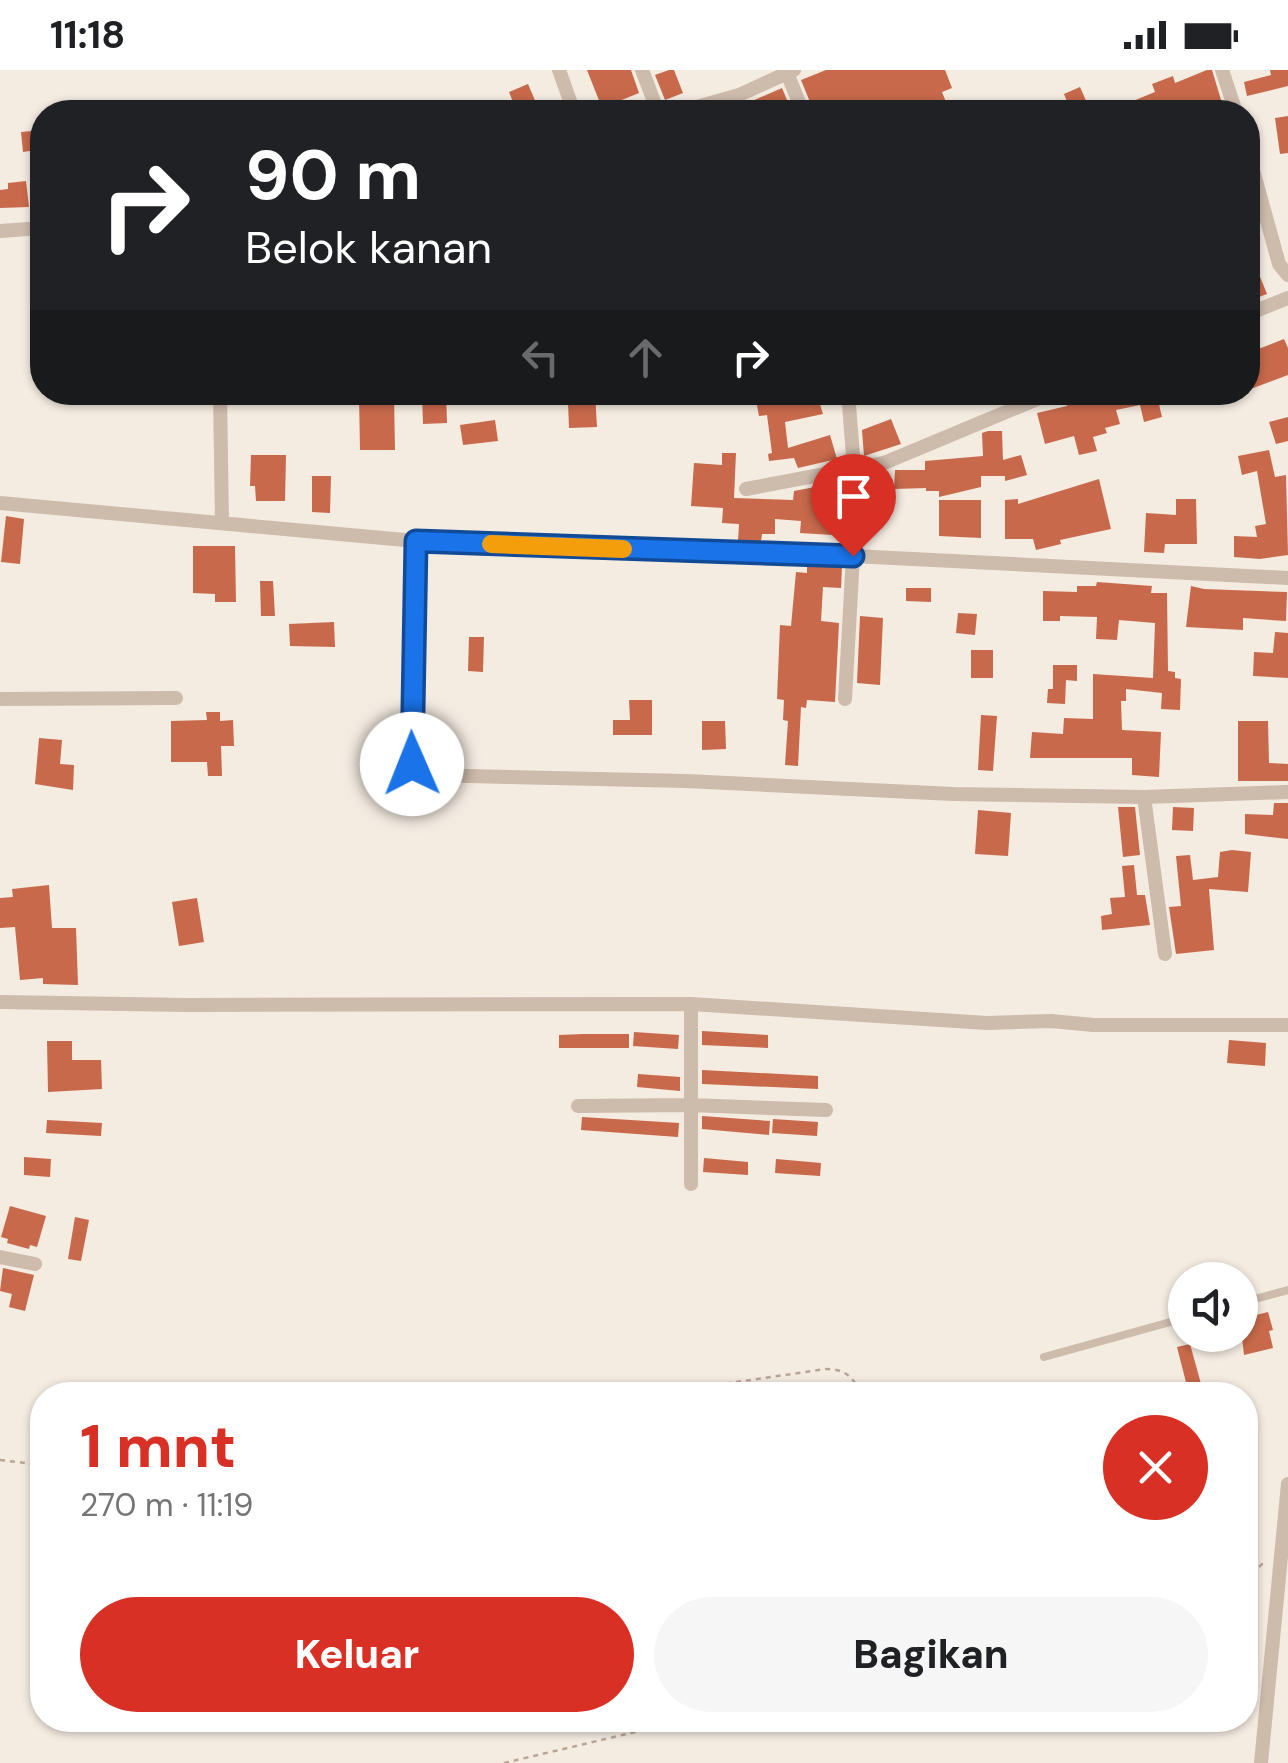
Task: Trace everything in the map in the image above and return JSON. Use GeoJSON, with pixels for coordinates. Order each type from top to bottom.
{"type":"FeatureCollection","features":[{"type":"Feature","properties":{"kind":"street"},"geometry":{"type":"LineString","coordinates":[[560,70],[570,100]]}},
{"type":"Feature","properties":{"kind":"street"},"geometry":{"type":"LineString","coordinates":[[642,70],[653,100]]}},
{"type":"Feature","properties":{"kind":"street"},"geometry":{"type":"LineString","coordinates":[[1222,70],[1228,100]]}},
{"type":"Feature","properties":{"kind":"street"},"geometry":{"type":"LineString","coordinates":[[721,100],[791,71],[799,100]]}},
{"type":"Feature","properties":{"kind":"street"},"geometry":{"type":"LineString","coordinates":[[738,95],[740,100]]}},
{"type":"Feature","properties":{"kind":"street"},"geometry":{"type":"LineString","coordinates":[[1260,190],[1285,268]]}},
{"type":"Feature","properties":{"kind":"street"},"geometry":{"type":"LineString","coordinates":[[0,231],[30,229]]}},
{"type":"Feature","properties":{"kind":"street"},"geometry":{"type":"LineString","coordinates":[[1260,309],[1288,298]]}},
{"type":"Feature","properties":{"kind":"street"},"geometry":{"type":"LineString","coordinates":[[220,405],[222,523]]}},
{"type":"Feature","properties":{"kind":"street"},"geometry":{"type":"LineString","coordinates":[[849,405],[854,470]]}},
{"type":"Feature","properties":{"kind":"street"},"geometry":{"type":"LineString","coordinates":[[746,490],[884,463],[1023,405]]}},
{"type":"Feature","properties":{"kind":"street"},"geometry":{"type":"LineString","coordinates":[[0,503],[416,541],[853,556],[1288,578]]}},
{"type":"Feature","properties":{"kind":"street"},"geometry":{"type":"LineString","coordinates":[[416,541],[410,754],[416,772],[426,775],[1144,798],[1288,792]]}},
{"type":"Feature","properties":{"kind":"street"},"geometry":{"type":"LineString","coordinates":[[844,699],[853,556]]}},
{"type":"Feature","properties":{"kind":"street"},"geometry":{"type":"LineString","coordinates":[[0,699],[176,698]]}},
{"type":"Feature","properties":{"kind":"street"},"geometry":{"type":"LineString","coordinates":[[1144,798],[1165,954]]}},
{"type":"Feature","properties":{"kind":"street"},"geometry":{"type":"LineString","coordinates":[[0,1002],[691,1004],[987,1023],[1051,1020],[1093,1025],[1288,1025]]}},
{"type":"Feature","properties":{"kind":"street"},"geometry":{"type":"LineString","coordinates":[[691,1004],[691,1184]]}},
{"type":"Feature","properties":{"kind":"street"},"geometry":{"type":"LineString","coordinates":[[578,1106],[826,1110]]}},
{"type":"Feature","properties":{"kind":"street"},"geometry":{"type":"LineString","coordinates":[[0,1256],[35,1264]]}},
{"type":"Feature","properties":{"kind":"street"},"geometry":{"type":"LineString","coordinates":[[1261,1763],[1288,1484]]}},
{"type":"Feature","properties":{"kind":"lane"},"geometry":{"type":"LineString","coordinates":[[1258,1298],[1288,1290]]}},
{"type":"Feature","properties":{"kind":"lane"},"geometry":{"type":"LineString","coordinates":[[1044,1356],[1168,1323]]}},
{"type":"Feature","properties":{"kind":"path"},"geometry":{"type":"LineString","coordinates":[[736,1382],[826,1369],[836,1369],[854,1382]]}},
{"type":"Feature","properties":{"kind":"path"},"geometry":{"type":"LineString","coordinates":[[0,1460],[30,1464]]}},
{"type":"Feature","properties":{"kind":"path"},"geometry":{"type":"LineString","coordinates":[[1258,1569],[1284,1546]]}},
{"type":"Feature","properties":{"kind":"path"},"geometry":{"type":"LineString","coordinates":[[504,1763],[635,1732]]}},
{"type":"Feature","properties":{"kind":"building"},"geometry":{"type":"Polygon","coordinates":[[[587,70],[631,70],[639,93],[622,100],[599,100],[587,70]]]}},
{"type":"Feature","properties":{"kind":"building"},"geometry":{"type":"Polygon","coordinates":[[[674,70],[683,93],[665,100],[655,75],[674,70]]]}},
{"type":"Feature","properties":{"kind":"building"},"geometry":{"type":"Polygon","coordinates":[[[826,70],[945,70],[952,88],[942,92],[945,100],[809,100],[801,80],[826,70]]]}},
{"type":"Feature","properties":{"kind":"building"},"geometry":{"type":"Polygon","coordinates":[[[1212,70],[1221,100],[1135,100],[1155,92],[1152,84],[1173,76],[1175,83],[1212,70]]]}},
{"type":"Feature","properties":{"kind":"building"},"geometry":{"type":"Polygon","coordinates":[[[1270,70],[1288,70],[1288,86],[1247,96],[1244,82],[1271,75],[1270,70]]]}},
{"type":"Feature","properties":{"kind":"building"},"geometry":{"type":"Polygon","coordinates":[[[528,84],[535,100],[512,100],[509,92],[528,84]]]}},
{"type":"Feature","properties":{"kind":"building"},"geometry":{"type":"Polygon","coordinates":[[[1080,87],[1086,100],[1066,100],[1064,94],[1080,87]]]}},
{"type":"Feature","properties":{"kind":"building"},"geometry":{"type":"Polygon","coordinates":[[[782,88],[787,100],[754,100],[782,88]]]}},
{"type":"Feature","properties":{"kind":"building"},"geometry":{"type":"Polygon","coordinates":[[[1288,116],[1288,153],[1280,154],[1275,118],[1288,116]]]}},
{"type":"Feature","properties":{"kind":"building"},"geometry":{"type":"Polygon","coordinates":[[[30,131],[30,151],[23,152],[21,132],[30,131]]]}},
{"type":"Feature","properties":{"kind":"building"},"geometry":{"type":"Polygon","coordinates":[[[26,181],[29,207],[0,208],[0,190],[8,189],[8,183],[26,181]]]}},
{"type":"Feature","properties":{"kind":"building"},"geometry":{"type":"Polygon","coordinates":[[[1260,277],[1267,294],[1260,297],[1260,277]]]}},
{"type":"Feature","properties":{"kind":"building"},"geometry":{"type":"Polygon","coordinates":[[[1284,339],[1288,375],[1260,386],[1260,348],[1284,339]]]}},
{"type":"Feature","properties":{"kind":"building"},"geometry":{"type":"Polygon","coordinates":[[[359,405],[394,405],[395,450],[360,450],[359,405]]]}},
{"type":"Feature","properties":{"kind":"building"},"geometry":{"type":"Polygon","coordinates":[[[422,405],[446,405],[447,423],[423,424],[422,405]]]}},
{"type":"Feature","properties":{"kind":"building"},"geometry":{"type":"Polygon","coordinates":[[[568,405],[596,405],[597,427],[569,428],[568,405]]]}},
{"type":"Feature","properties":{"kind":"building"},"geometry":{"type":"Polygon","coordinates":[[[757,405],[820,405],[823,414],[785,422],[788,448],[830,435],[837,459],[798,468],[794,458],[769,461],[768,454],[772,453],[767,415],[759,416],[757,405]]]}},
{"type":"Feature","properties":{"kind":"building"},"geometry":{"type":"Polygon","coordinates":[[[1140,405],[1116,410],[1120,424],[1093,437],[1097,451],[1079,455],[1074,436],[1045,444],[1037,413],[1067,406],[1140,405]]]}},
{"type":"Feature","properties":{"kind":"building"},"geometry":{"type":"Polygon","coordinates":[[[1140,405],[1159,405],[1162,417],[1144,422],[1140,405]]]}},
{"type":"Feature","properties":{"kind":"building"},"geometry":{"type":"Polygon","coordinates":[[[1288,417],[1288,441],[1276,444],[1269,422],[1288,417]]]}},
{"type":"Feature","properties":{"kind":"building"},"geometry":{"type":"Polygon","coordinates":[[[891,419],[901,444],[864,456],[862,430],[891,419]]]}},
{"type":"Feature","properties":{"kind":"building"},"geometry":{"type":"Polygon","coordinates":[[[495,420],[498,441],[463,445],[460,425],[495,420]]]}},
{"type":"Feature","properties":{"kind":"building"},"geometry":{"type":"Polygon","coordinates":[[[1002,431],[1003,460],[1021,455],[1027,475],[1005,481],[1005,476],[981,476],[981,487],[939,497],[939,491],[926,488],[894,489],[895,470],[925,470],[925,461],[983,456],[982,433],[1002,431]]]}},
{"type":"Feature","properties":{"kind":"building"},"geometry":{"type":"Polygon","coordinates":[[[1269,450],[1275,477],[1286,475],[1288,555],[1234,557],[1234,536],[1257,537],[1255,526],[1266,524],[1257,471],[1242,475],[1238,456],[1269,450]]]}},
{"type":"Feature","properties":{"kind":"building"},"geometry":{"type":"Polygon","coordinates":[[[722,453],[736,453],[734,498],[793,500],[794,491],[820,486],[835,486],[835,491],[857,497],[860,482],[878,487],[867,532],[833,524],[833,535],[800,533],[801,521],[775,519],[775,534],[762,534],[761,542],[738,541],[739,524],[722,523],[723,508],[691,506],[694,463],[722,465],[722,453]]]}},
{"type":"Feature","properties":{"kind":"building"},"geometry":{"type":"Polygon","coordinates":[[[251,455],[286,455],[285,501],[256,501],[255,486],[250,486],[251,455]]]}},
{"type":"Feature","properties":{"kind":"building"},"geometry":{"type":"Polygon","coordinates":[[[312,476],[331,476],[330,513],[312,512],[312,476]]]}},
{"type":"Feature","properties":{"kind":"building"},"geometry":{"type":"Polygon","coordinates":[[[1099,479],[1111,529],[1060,540],[1061,544],[1036,550],[1033,539],[1005,539],[1005,500],[1018,499],[1018,504],[1099,479]]]}},
{"type":"Feature","properties":{"kind":"building"},"geometry":{"type":"Polygon","coordinates":[[[1176,499],[1196,499],[1197,544],[1165,544],[1164,553],[1144,552],[1146,513],[1176,515],[1176,499]]]}},
{"type":"Feature","properties":{"kind":"building"},"geometry":{"type":"Polygon","coordinates":[[[939,500],[981,500],[981,538],[939,536],[939,500]]]}},
{"type":"Feature","properties":{"kind":"building"},"geometry":{"type":"Polygon","coordinates":[[[6,516],[24,519],[20,564],[1,562],[6,516]]]}},
{"type":"Feature","properties":{"kind":"building"},"geometry":{"type":"Polygon","coordinates":[[[193,546],[235,546],[236,602],[215,602],[215,594],[193,593],[193,546]]]}},
{"type":"Feature","properties":{"kind":"building"},"geometry":{"type":"Polygon","coordinates":[[[807,565],[842,566],[841,588],[823,587],[821,621],[839,623],[835,702],[807,700],[806,708],[801,707],[798,766],[785,765],[788,721],[783,720],[784,700],[777,699],[780,625],[791,626],[796,572],[807,573],[807,565]]]}},
{"type":"Feature","properties":{"kind":"building"},"geometry":{"type":"Polygon","coordinates":[[[260,581],[273,581],[275,616],[261,616],[260,581]]]}},
{"type":"Feature","properties":{"kind":"building"},"geometry":{"type":"Polygon","coordinates":[[[1097,582],[1152,586],[1151,593],[1167,593],[1168,671],[1181,679],[1180,710],[1161,709],[1162,693],[1126,689],[1126,701],[1121,701],[1122,730],[1161,732],[1159,777],[1132,775],[1132,758],[1030,758],[1032,732],[1063,734],[1064,718],[1093,719],[1093,674],[1153,678],[1155,623],[1119,620],[1117,640],[1096,639],[1097,617],[1060,616],[1060,621],[1043,621],[1043,591],[1077,592],[1077,586],[1096,586],[1097,582]]]}},
{"type":"Feature","properties":{"kind":"building"},"geometry":{"type":"Polygon","coordinates":[[[1191,586],[1287,592],[1286,621],[1243,618],[1243,630],[1186,627],[1191,586]]]}},
{"type":"Feature","properties":{"kind":"building"},"geometry":{"type":"Polygon","coordinates":[[[906,588],[931,588],[931,602],[906,601],[906,588]]]}},
{"type":"Feature","properties":{"kind":"building"},"geometry":{"type":"Polygon","coordinates":[[[958,613],[977,614],[975,635],[956,633],[958,613]]]}},
{"type":"Feature","properties":{"kind":"building"},"geometry":{"type":"Polygon","coordinates":[[[860,616],[883,618],[880,685],[857,683],[860,616]]]}},
{"type":"Feature","properties":{"kind":"building"},"geometry":{"type":"Polygon","coordinates":[[[334,622],[335,647],[290,646],[289,624],[334,622]]]}},
{"type":"Feature","properties":{"kind":"building"},"geometry":{"type":"Polygon","coordinates":[[[1275,632],[1288,633],[1288,678],[1253,676],[1254,652],[1273,653],[1275,632]]]}},
{"type":"Feature","properties":{"kind":"building"},"geometry":{"type":"Polygon","coordinates":[[[469,637],[484,637],[483,672],[468,671],[469,637]]]}},
{"type":"Feature","properties":{"kind":"building"},"geometry":{"type":"Polygon","coordinates":[[[971,650],[993,650],[993,678],[971,678],[971,650]]]}},
{"type":"Feature","properties":{"kind":"building"},"geometry":{"type":"Polygon","coordinates":[[[1053,665],[1077,665],[1077,681],[1066,680],[1065,704],[1047,703],[1048,689],[1053,689],[1053,665]]]}},
{"type":"Feature","properties":{"kind":"building"},"geometry":{"type":"Polygon","coordinates":[[[629,700],[652,700],[652,735],[613,735],[613,720],[630,720],[629,700]]]}},
{"type":"Feature","properties":{"kind":"building"},"geometry":{"type":"Polygon","coordinates":[[[206,712],[220,712],[220,721],[233,720],[234,746],[221,746],[222,776],[208,776],[207,762],[171,762],[171,721],[207,720],[206,712]]]}},
{"type":"Feature","properties":{"kind":"building"},"geometry":{"type":"Polygon","coordinates":[[[981,715],[997,716],[993,771],[978,770],[981,715]]]}},
{"type":"Feature","properties":{"kind":"building"},"geometry":{"type":"Polygon","coordinates":[[[702,721],[725,721],[726,749],[702,750],[702,721]]]}},
{"type":"Feature","properties":{"kind":"building"},"geometry":{"type":"Polygon","coordinates":[[[1238,721],[1268,721],[1269,763],[1288,764],[1288,781],[1238,781],[1238,721]]]}},
{"type":"Feature","properties":{"kind":"building"},"geometry":{"type":"Polygon","coordinates":[[[39,738],[62,740],[60,764],[74,765],[73,790],[35,784],[39,738]]]}},
{"type":"Feature","properties":{"kind":"building"},"geometry":{"type":"Polygon","coordinates":[[[1274,803],[1288,803],[1288,839],[1245,834],[1245,814],[1273,815],[1274,803]]]}},
{"type":"Feature","properties":{"kind":"building"},"geometry":{"type":"Polygon","coordinates":[[[1118,807],[1135,807],[1140,855],[1123,857],[1118,807]]]}},
{"type":"Feature","properties":{"kind":"building"},"geometry":{"type":"Polygon","coordinates":[[[1173,807],[1194,808],[1193,831],[1172,830],[1173,807]]]}},
{"type":"Feature","properties":{"kind":"building"},"geometry":{"type":"Polygon","coordinates":[[[978,810],[1011,813],[1008,856],[975,854],[978,810]]]}},
{"type":"Feature","properties":{"kind":"building"},"geometry":{"type":"Polygon","coordinates":[[[1220,852],[1251,852],[1248,892],[1209,889],[1214,950],[1176,954],[1169,907],[1181,906],[1176,856],[1190,855],[1193,880],[1218,877],[1220,852]]]}},
{"type":"Feature","properties":{"kind":"building"},"geometry":{"type":"Polygon","coordinates":[[[1134,865],[1137,895],[1145,895],[1150,925],[1102,930],[1101,916],[1112,914],[1110,898],[1125,897],[1122,866],[1134,865]]]}},
{"type":"Feature","properties":{"kind":"building"},"geometry":{"type":"Polygon","coordinates":[[[49,885],[52,928],[76,928],[78,985],[43,984],[43,978],[20,980],[15,927],[0,928],[0,898],[13,897],[12,889],[49,885]]]}},
{"type":"Feature","properties":{"kind":"building"},"geometry":{"type":"Polygon","coordinates":[[[197,898],[204,942],[179,946],[172,902],[197,898]]]}},
{"type":"Feature","properties":{"kind":"building"},"geometry":{"type":"Polygon","coordinates":[[[702,1031],[768,1035],[768,1048],[702,1045],[702,1031]]]}},
{"type":"Feature","properties":{"kind":"building"},"geometry":{"type":"Polygon","coordinates":[[[634,1032],[679,1035],[678,1049],[633,1046],[634,1032]]]}},
{"type":"Feature","properties":{"kind":"building"},"geometry":{"type":"Polygon","coordinates":[[[629,1034],[629,1048],[559,1048],[559,1035],[629,1034]]]}},
{"type":"Feature","properties":{"kind":"building"},"geometry":{"type":"Polygon","coordinates":[[[1229,1040],[1266,1043],[1265,1066],[1227,1063],[1229,1040]]]}},
{"type":"Feature","properties":{"kind":"building"},"geometry":{"type":"Polygon","coordinates":[[[47,1041],[72,1041],[72,1060],[101,1060],[102,1089],[48,1092],[47,1041]]]}},
{"type":"Feature","properties":{"kind":"building"},"geometry":{"type":"Polygon","coordinates":[[[702,1070],[818,1076],[818,1089],[702,1084],[702,1070]]]}},
{"type":"Feature","properties":{"kind":"building"},"geometry":{"type":"Polygon","coordinates":[[[638,1074],[680,1077],[680,1091],[637,1087],[638,1074]]]}},
{"type":"Feature","properties":{"kind":"building"},"geometry":{"type":"Polygon","coordinates":[[[702,1116],[770,1121],[769,1135],[702,1129],[702,1116]]]}},
{"type":"Feature","properties":{"kind":"building"},"geometry":{"type":"Polygon","coordinates":[[[582,1117],[679,1123],[678,1137],[581,1130],[582,1117]]]}},
{"type":"Feature","properties":{"kind":"building"},"geometry":{"type":"Polygon","coordinates":[[[773,1119],[818,1122],[817,1136],[772,1133],[773,1119]]]}},
{"type":"Feature","properties":{"kind":"building"},"geometry":{"type":"Polygon","coordinates":[[[47,1120],[102,1123],[101,1136],[46,1133],[47,1120]]]}},
{"type":"Feature","properties":{"kind":"building"},"geometry":{"type":"Polygon","coordinates":[[[24,1157],[51,1159],[50,1177],[24,1175],[24,1157]]]}},
{"type":"Feature","properties":{"kind":"building"},"geometry":{"type":"Polygon","coordinates":[[[704,1158],[748,1162],[748,1175],[703,1172],[704,1158]]]}},
{"type":"Feature","properties":{"kind":"building"},"geometry":{"type":"Polygon","coordinates":[[[776,1159],[821,1163],[820,1176],[775,1173],[776,1159]]]}},
{"type":"Feature","properties":{"kind":"building"},"geometry":{"type":"Polygon","coordinates":[[[10,1206],[46,1216],[37,1247],[30,1245],[29,1249],[7,1243],[8,1239],[1,1237],[10,1206]]]}},
{"type":"Feature","properties":{"kind":"building"},"geometry":{"type":"Polygon","coordinates":[[[75,1217],[89,1220],[81,1261],[68,1259],[75,1217]]]}},
{"type":"Feature","properties":{"kind":"building"},"geometry":{"type":"Polygon","coordinates":[[[3,1268],[34,1275],[25,1311],[9,1307],[12,1294],[0,1291],[3,1268]]]}},
{"type":"Feature","properties":{"kind":"building"},"geometry":{"type":"Polygon","coordinates":[[[1268,1312],[1273,1348],[1258,1352],[1258,1314],[1268,1312]]]}},
{"type":"Feature","properties":{"kind":"building"},"geometry":{"type":"Polygon","coordinates":[[[1178,1352],[1192,1352],[1201,1382],[1186,1382],[1178,1352]]]}},
{"type":"Feature","properties":{"kind":"slow traffic"},"geometry":{"type":"LineString","coordinates":[[491,544],[623,549]]}},
{"type":"Feature","properties":{"kind":"route"},"geometry":{"type":"LineString","coordinates":[[412,764],[416,541],[853,556]]}}]}
